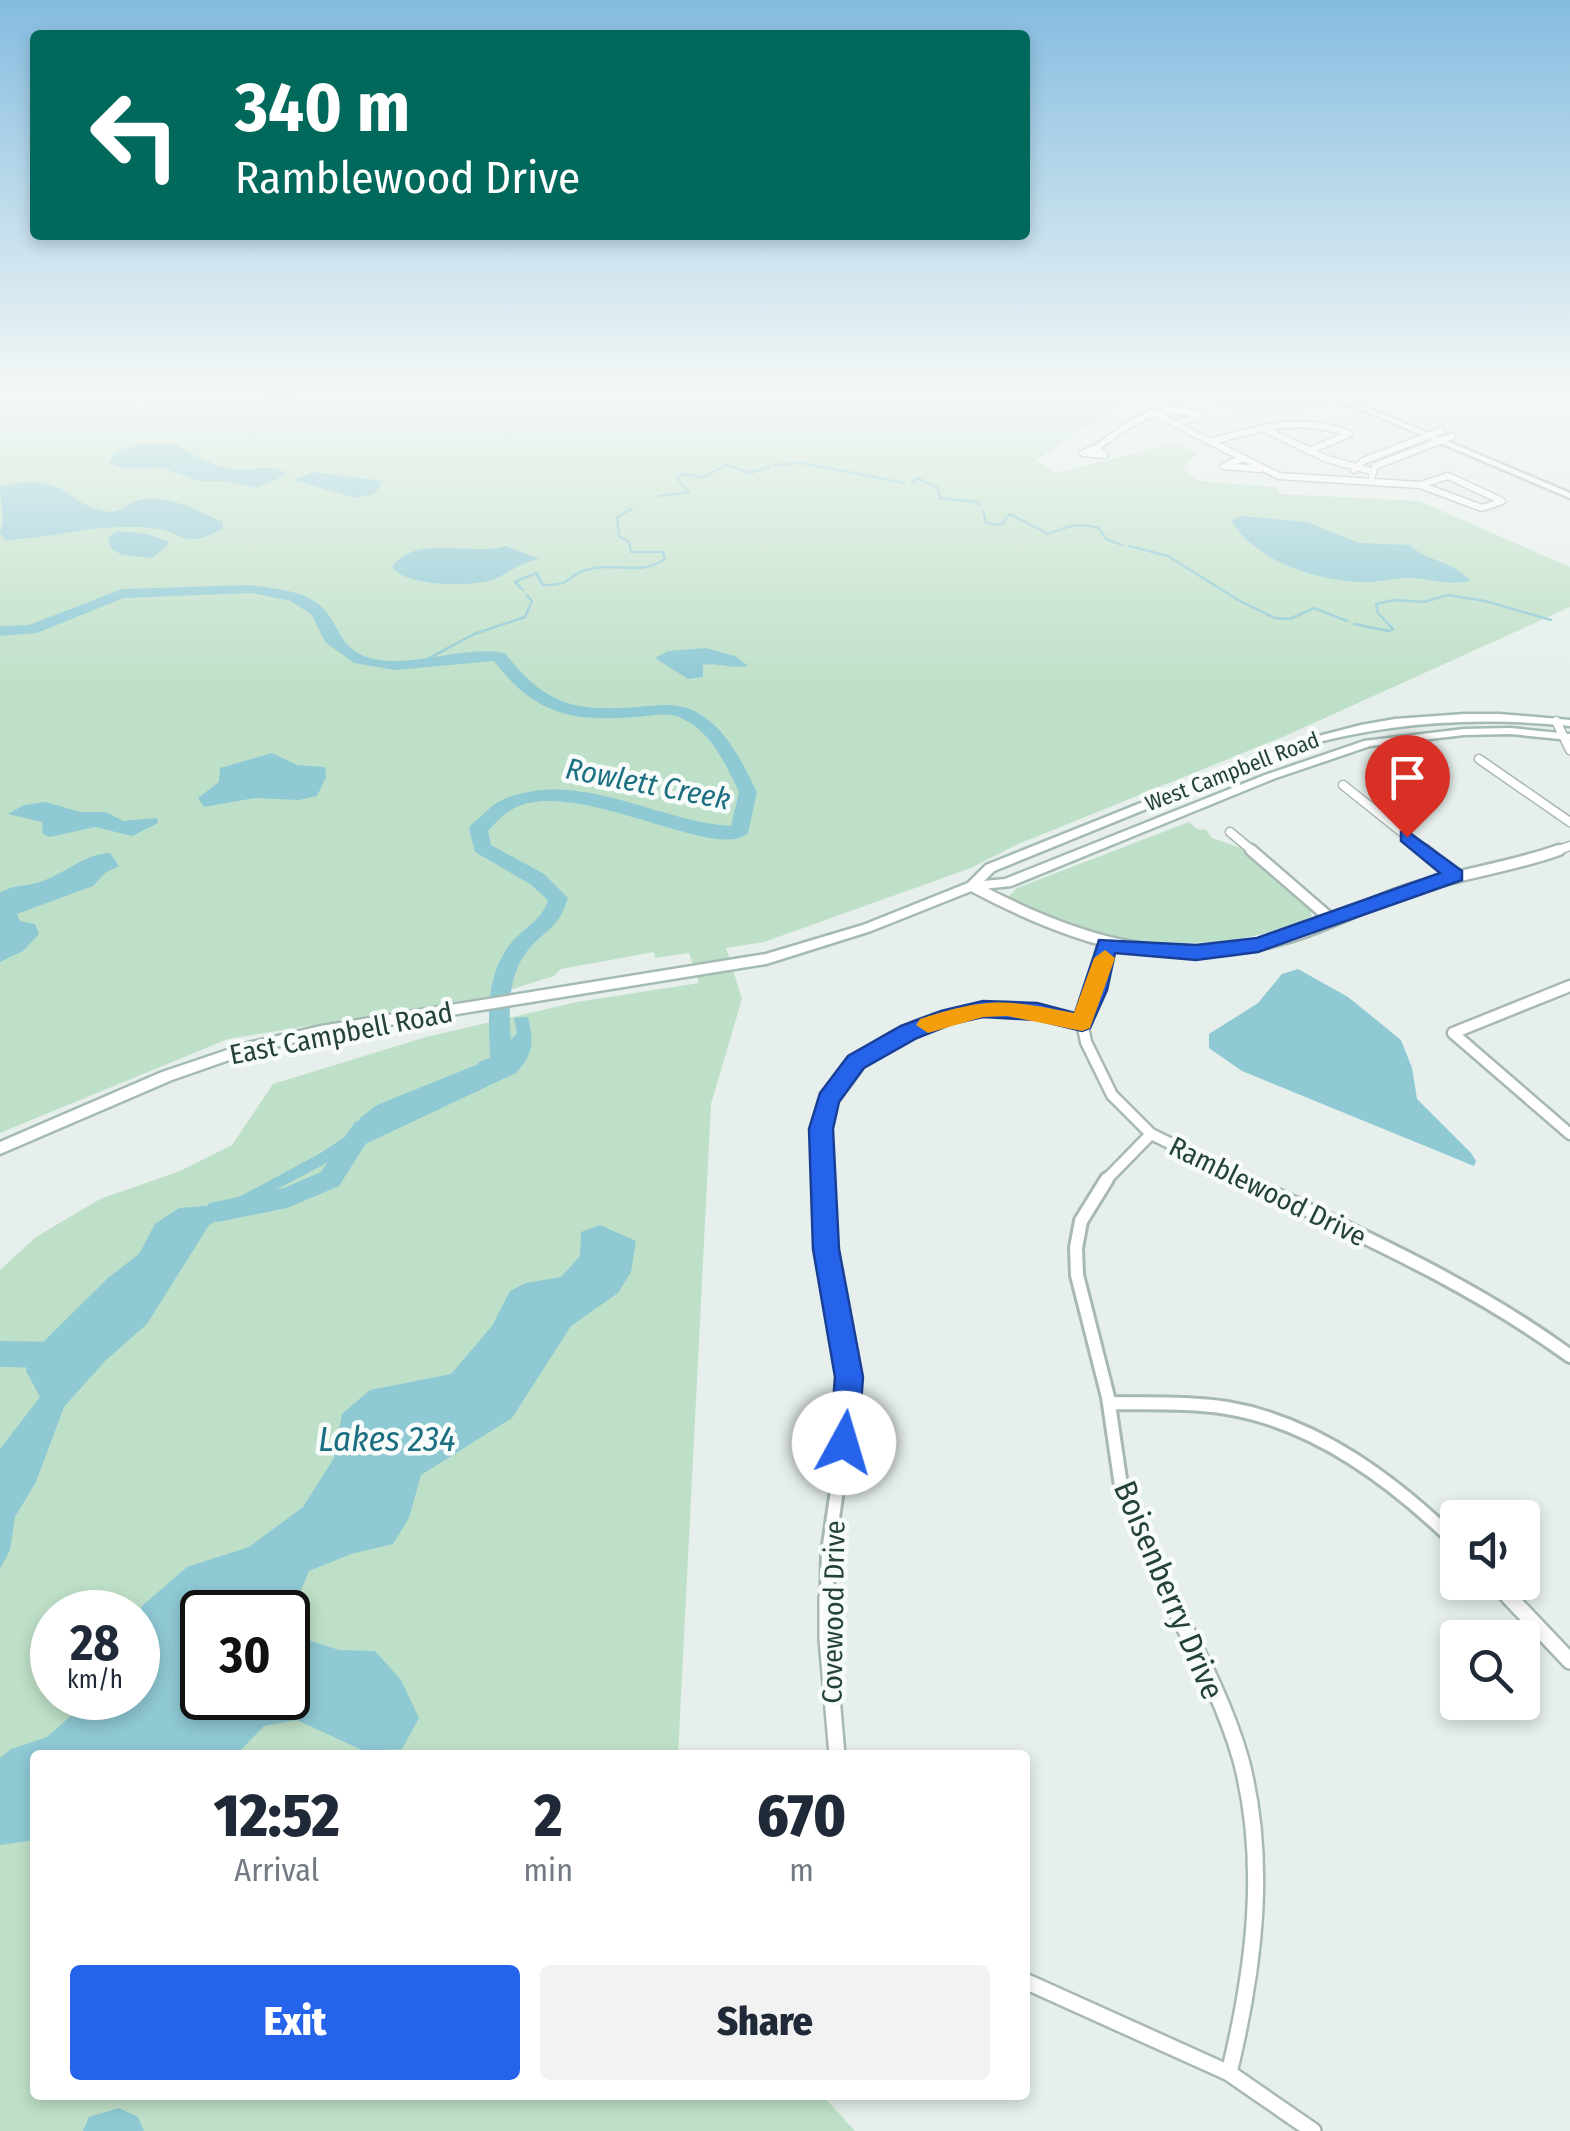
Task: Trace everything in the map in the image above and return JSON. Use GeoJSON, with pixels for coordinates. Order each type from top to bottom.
{"type":"FeatureCollection","features":[{"type":"Feature","properties":{"kind":"main road","name":"West Campbell Road"},"geometry":{"type":"LineString","coordinates":[[972,886],[990,868],[1004,862],[1333,733],[1432,717],[1570,723]]}},
{"type":"Feature","properties":{"kind":"main road","name":"West Campbell Road"},"geometry":{"type":"LineString","coordinates":[[638,981],[798,952],[972,886],[1007,882],[1269,777],[1368,743],[1464,732],[1565,736]]}},
{"type":"Feature","properties":{"kind":"main road","name":"East Campbell Road"},"geometry":{"type":"LineString","coordinates":[[0,1148],[166,1076],[248,1048],[321,1031],[638,981]]}},
{"type":"Feature","properties":{"kind":"street"},"geometry":{"type":"LineString","coordinates":[[1432,489],[1480,508],[1502,501],[1477,489]]}},
{"type":"Feature","properties":{"kind":"street"},"geometry":{"type":"LineString","coordinates":[[1556,722],[1570,750]]}},
{"type":"Feature","properties":{"kind":"street"},"geometry":{"type":"LineString","coordinates":[[1479,759],[1570,822]]}},
{"type":"Feature","properties":{"kind":"street"},"geometry":{"type":"LineString","coordinates":[[1343,784],[1455,875]]}},
{"type":"Feature","properties":{"kind":"street"},"geometry":{"type":"LineString","coordinates":[[1230,832],[1332,920]]}},
{"type":"Feature","properties":{"kind":"street"},"geometry":{"type":"LineString","coordinates":[[972,886],[1036,922],[1107,945],[1155,952],[1231,950],[1293,936],[1455,875],[1570,846]]}},
{"type":"Feature","properties":{"kind":"street"},"geometry":{"type":"LineString","coordinates":[[1082,1022],[1096,990],[1107,945]]}},
{"type":"Feature","properties":{"kind":"street"},"geometry":{"type":"LineString","coordinates":[[1570,986],[1454,1033],[1570,1134]]}},
{"type":"Feature","properties":{"kind":"street","name":"Covewood Drive"},"geometry":{"type":"LineString","coordinates":[[837,1750],[827,1639],[828,1552],[849,1407],[849,1377],[824,1227],[821,1129],[828,1099],[856,1062],[877,1048],[948,1016],[1007,1008],[1082,1022]]}},
{"type":"Feature","properties":{"kind":"street","name":"Ramblewood Drive"},"geometry":{"type":"LineString","coordinates":[[1082,1022],[1101,1078],[1151,1134],[1454,1282],[1521,1320],[1570,1356]]}},
{"type":"Feature","properties":{"kind":"street","name":"Boisenberry Drive"},"geometry":{"type":"LineString","coordinates":[[1151,1134],[1098,1186],[1085,1207],[1074,1240],[1079,1295],[1110,1403],[1114,1456],[1128,1505],[1234,1742],[1249,1794],[1255,1854],[1252,1932],[1242,2021],[1229,2073]]}},
{"type":"Feature","properties":{"kind":"street"},"geometry":{"type":"LineString","coordinates":[[1110,1403],[1240,1411],[1293,1429],[1394,1486],[1440,1528]]}},
{"type":"Feature","properties":{"kind":"street"},"geometry":{"type":"LineString","coordinates":[[1511,1600],[1570,1661]]}},
{"type":"Feature","properties":{"kind":"street"},"geometry":{"type":"LineString","coordinates":[[1030,1982],[1229,2073],[1313,2131]]}},
{"type":"Feature","properties":{"kind":"green space"},"geometry":{"type":"Polygon","coordinates":[[[0,489],[1277,489],[1279,494],[1419,501],[1570,567],[1570,607],[1285,736],[1016,845],[971,868],[764,942],[726,948],[742,999],[711,1104],[678,1750],[30,1750],[30,2100],[827,2100],[855,2131],[0,2131],[0,1270],[36,1237],[100,1199],[180,1171],[232,1145],[273,1084],[426,1037],[577,1002],[699,983],[689,953],[655,958],[654,952],[561,969],[554,976],[491,996],[228,1039],[0,1133],[0,489]]]}},
{"type":"Feature","properties":{"kind":"green space"},"geometry":{"type":"Polygon","coordinates":[[[1189,822],[1206,830],[1212,838],[1241,848],[1310,909],[1312,916],[1242,938],[1157,943],[1073,930],[1037,915],[1009,896],[1017,888],[1189,822]]]}},
{"type":"Feature","properties":{"kind":"water"},"geometry":{"type":"Polygon","coordinates":[[[0,489],[62,489],[82,503],[109,512],[150,498],[172,501],[222,522],[223,528],[199,539],[133,527],[5,540],[0,533],[0,489]]]}},
{"type":"Feature","properties":{"kind":"water"},"geometry":{"type":"Polygon","coordinates":[[[325,489],[378,489],[374,494],[354,498],[325,489]]]}},
{"type":"Feature","properties":{"kind":"water"},"geometry":{"type":"Polygon","coordinates":[[[1242,516],[1307,522],[1359,543],[1410,545],[1457,569],[1470,581],[1408,578],[1361,582],[1306,573],[1256,548],[1231,521],[1242,516]]]}},
{"type":"Feature","properties":{"kind":"water"},"geometry":{"type":"Polygon","coordinates":[[[119,531],[147,534],[168,541],[167,546],[152,558],[122,555],[111,548],[108,537],[119,531]]]}},
{"type":"Feature","properties":{"kind":"water"},"geometry":{"type":"Polygon","coordinates":[[[506,546],[539,559],[497,578],[458,584],[411,579],[392,567],[415,551],[430,548],[506,546]]]}},
{"type":"Feature","properties":{"kind":"water"},"geometry":{"type":"Polygon","coordinates":[[[706,648],[735,656],[748,666],[703,665],[703,677],[688,679],[655,658],[668,651],[706,648]]]}},
{"type":"Feature","properties":{"kind":"water"},"geometry":{"type":"Polygon","coordinates":[[[272,753],[297,765],[325,767],[326,777],[317,796],[299,800],[255,798],[204,807],[198,798],[219,782],[220,768],[272,753]]]}},
{"type":"Feature","properties":{"kind":"water"},"geometry":{"type":"Polygon","coordinates":[[[46,802],[80,812],[106,812],[123,821],[157,818],[158,823],[132,836],[95,827],[50,837],[43,834],[42,822],[8,814],[24,805],[46,802]]]}},
{"type":"Feature","properties":{"kind":"water"},"geometry":{"type":"Polygon","coordinates":[[[110,853],[119,866],[93,886],[17,914],[20,921],[35,924],[39,934],[23,951],[0,962],[0,893],[42,881],[99,854],[110,853]]]}},
{"type":"Feature","properties":{"kind":"water"},"geometry":{"type":"Polygon","coordinates":[[[1298,969],[1348,997],[1401,1040],[1412,1068],[1417,1099],[1471,1153],[1476,1161],[1474,1166],[1242,1071],[1209,1048],[1209,1034],[1258,1003],[1282,974],[1298,969]]]}},
{"type":"Feature","properties":{"kind":"water"},"geometry":{"type":"Polygon","coordinates":[[[528,1017],[531,1047],[516,1073],[342,1155],[209,1225],[147,1324],[105,1361],[64,1407],[36,1482],[15,1517],[10,1550],[0,1569],[0,1449],[40,1397],[26,1371],[29,1356],[109,1277],[139,1254],[155,1224],[179,1208],[219,1205],[237,1198],[357,1129],[360,1118],[377,1105],[496,1057],[517,1033],[514,1018],[528,1017]]]}},
{"type":"Feature","properties":{"kind":"water","name":"Lakes 234"},"geometry":{"type":"Polygon","coordinates":[[[600,1225],[636,1241],[631,1272],[618,1293],[571,1326],[512,1418],[421,1475],[409,1518],[393,1544],[351,1554],[309,1571],[301,1590],[180,1590],[180,1720],[297,1720],[264,1726],[241,1750],[30,1750],[30,1841],[0,1845],[0,1758],[11,1749],[47,1737],[66,1720],[160,1720],[160,1590],[187,1567],[249,1547],[303,1507],[334,1458],[342,1414],[370,1390],[451,1374],[492,1326],[510,1291],[526,1283],[561,1277],[580,1256],[581,1232],[600,1225]]]}},
{"type":"Feature","properties":{"kind":"water","name":"Lakes 234"},"geometry":{"type":"Polygon","coordinates":[[[310,1641],[339,1650],[375,1651],[401,1680],[419,1718],[402,1749],[362,1750],[297,1720],[310,1720],[310,1641]]]}},
{"type":"Feature","properties":{"kind":"waterway"},"geometry":{"type":"LineString","coordinates":[[659,496],[689,492],[687,489]]}},
{"type":"Feature","properties":{"kind":"waterway"},"geometry":{"type":"LineString","coordinates":[[938,489],[940,498],[977,502],[980,506]]}},
{"type":"Feature","properties":{"kind":"waterway"},"geometry":{"type":"LineString","coordinates":[[523,590],[515,582],[536,573],[543,585],[553,585],[586,570],[645,567],[665,559],[663,552],[631,552],[629,542],[619,536],[617,517],[632,509]]}},
{"type":"Feature","properties":{"kind":"waterway"},"geometry":{"type":"LineString","coordinates":[[983,511],[986,523],[1001,525],[1010,514],[1048,534],[1073,526],[1099,528],[1106,539],[1122,545]]}},
{"type":"Feature","properties":{"kind":"waterway"},"geometry":{"type":"LineString","coordinates":[[1129,546],[1168,556],[1275,618],[1290,619],[1314,608],[1347,621]]}},
{"type":"Feature","properties":{"kind":"waterway","name":"Rowlett Creek"},"geometry":{"type":"LineString","coordinates":[[0,631],[31,630],[122,594],[251,589],[296,597],[318,612],[331,639],[360,660],[395,665],[499,656],[529,691],[560,708],[595,713],[670,709],[703,724],[721,744],[748,792],[739,833],[707,831],[568,795],[535,795],[505,806],[478,829],[482,848],[537,879],[558,898],[550,919],[523,943],[509,964],[501,991],[501,1064],[487,1068]]}},
{"type":"Feature","properties":{"kind":"waterway"},"geometry":{"type":"LineString","coordinates":[[422,662],[474,634],[525,617],[532,601],[527,595]]}},
{"type":"Feature","properties":{"kind":"waterway"},"geometry":{"type":"LineString","coordinates":[[1354,624],[1389,631],[1393,629],[1378,613],[1376,604],[1394,600],[1424,602],[1448,595],[1551,620]]}},
{"type":"Feature","properties":{"kind":"waterway","name":"Rowlett Creek"},"geometry":{"type":"LineString","coordinates":[[218,1211],[287,1198],[330,1179],[363,1129]]}},
{"type":"Feature","properties":{"kind":"waterway","name":"Rowlett Creek"},"geometry":{"type":"LineString","coordinates":[[0,1354],[59,1355]]}},
{"type":"Feature","properties":{"kind":"waterway","name":"Rowlett Creek"},"geometry":{"type":"LineString","coordinates":[[103,2131],[124,2131]]}},
{"type":"Feature","properties":{"kind":"slow traffic"},"geometry":{"type":"LineString","coordinates":[[928,1025],[948,1016],[1007,1008],[1082,1022],[1105,958]]}},
{"type":"Feature","properties":{"kind":"route"},"geometry":{"type":"LineString","coordinates":[[844,1443],[849,1377],[846,1342],[826,1249],[821,1129],[828,1099],[856,1062],[909,1032],[948,1016],[983,1009],[1007,1008],[1082,1022],[1096,990],[1107,945],[1155,952],[1231,950],[1258,945],[1293,936],[1455,875],[1407,837]]}}]}
